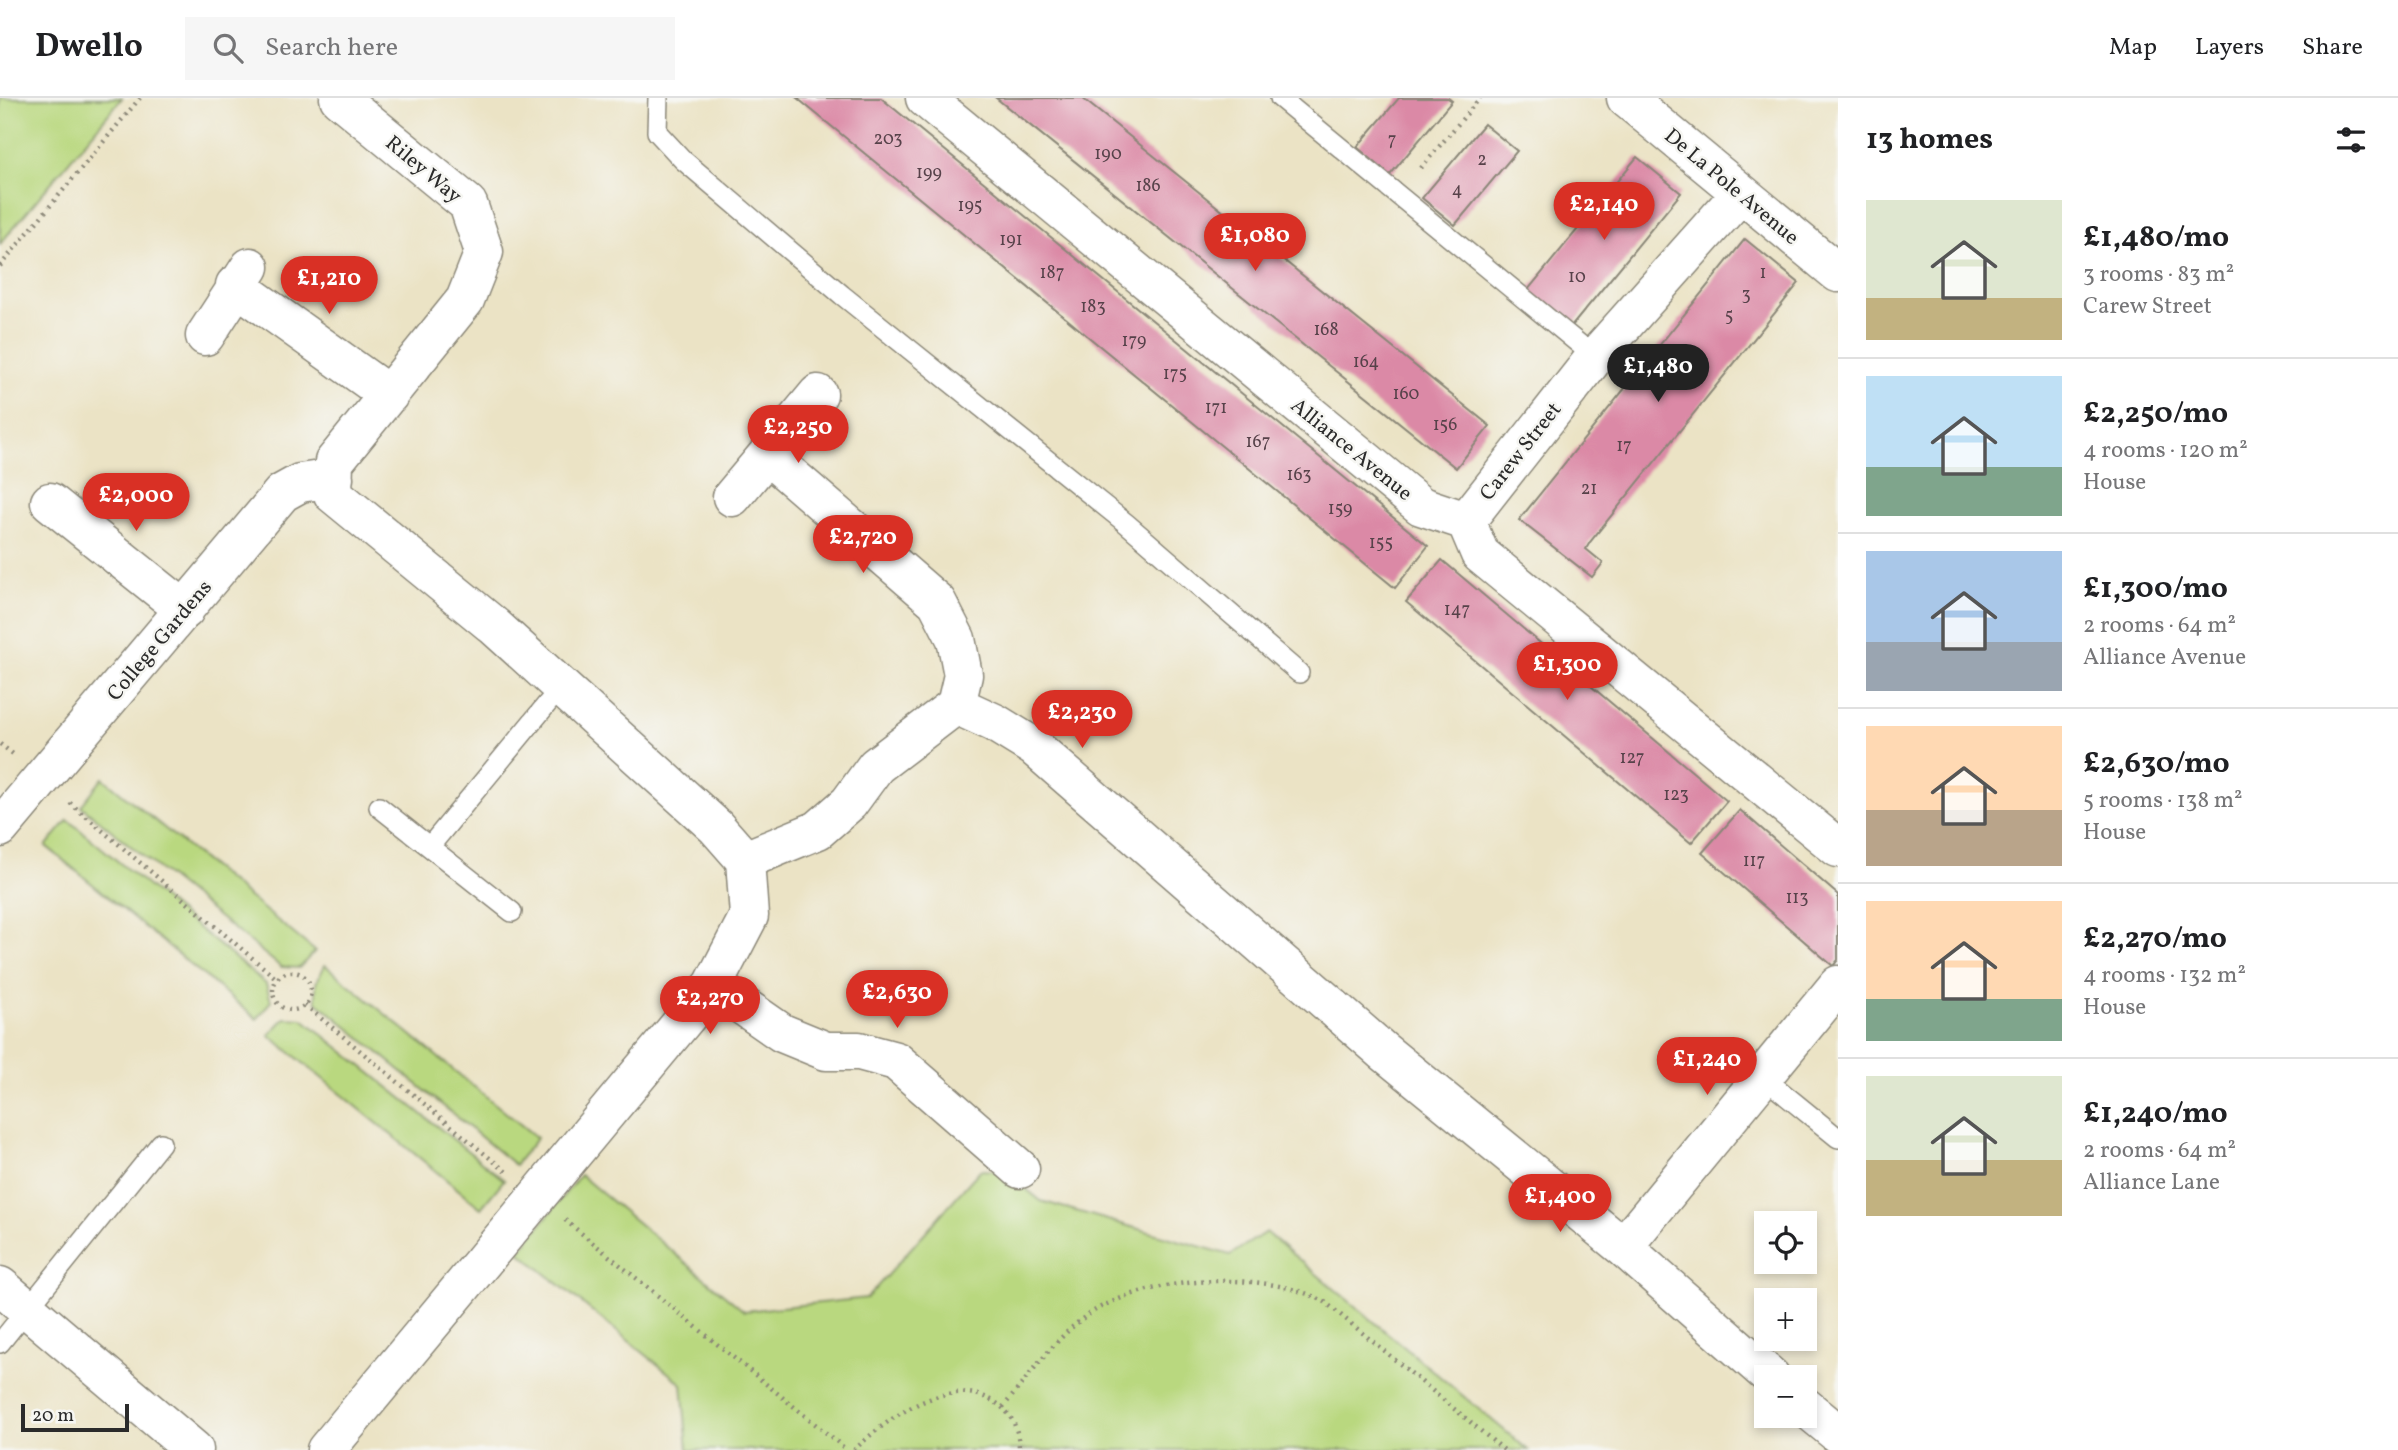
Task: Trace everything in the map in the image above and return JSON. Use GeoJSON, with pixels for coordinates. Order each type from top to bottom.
{"type":"FeatureCollection","features":[{"type":"Feature","properties":{"kind":"street","name":"Riley Way"},"geometry":{"type":"LineString","coordinates":[[334,478],[334,462],[464,300],[484,252],[468,204],[339,98]]}},
{"type":"Feature","properties":{"kind":"street","name":"De La Pole Avenue"},"geometry":{"type":"LineString","coordinates":[[1626,98],[1838,274]]}},
{"type":"Feature","properties":{"kind":"street","name":"Alliance Avenue"},"geometry":{"type":"LineString","coordinates":[[937,102],[1421,506],[1466,521]]}},
{"type":"Feature","properties":{"kind":"street","name":"Carew Street"},"geometry":{"type":"LineString","coordinates":[[1466,521],[1595,357],[1741,193]]}},
{"type":"Feature","properties":{"kind":"street"},"geometry":{"type":"LineString","coordinates":[[205,336],[244,275],[389,395]]}},
{"type":"Feature","properties":{"kind":"street"},"geometry":{"type":"LineString","coordinates":[[732,497],[818,394]]}},
{"type":"Feature","properties":{"kind":"street"},"geometry":{"type":"LineString","coordinates":[[745,860],[818,830],[849,803],[876,766],[956,705],[963,675],[956,639],[937,602],[767,455]]}},
{"type":"Feature","properties":{"kind":"street"},"geometry":{"type":"LineString","coordinates":[[326,1450],[713,985],[749,916],[745,860],[716,827],[494,626],[333,494],[334,478]]}},
{"type":"Feature","properties":{"kind":"street","name":"College Gardens"},"geometry":{"type":"LineString","coordinates":[[0,828],[282,493],[300,483],[334,478]]}},
{"type":"Feature","properties":{"kind":"street"},"geometry":{"type":"LineString","coordinates":[[50,502],[185,610]]}},
{"type":"Feature","properties":{"kind":"street"},"geometry":{"type":"LineString","coordinates":[[1466,521],[1480,554],[1838,848]]}},
{"type":"Feature","properties":{"kind":"street"},"geometry":{"type":"LineString","coordinates":[[956,705],[995,723],[1034,747],[1383,1051],[1623,1247],[1757,1365]]}},
{"type":"Feature","properties":{"kind":"street"},"geometry":{"type":"LineString","coordinates":[[713,985],[782,1033],[826,1051],[859,1051],[896,1061],[1020,1169]]}},
{"type":"Feature","properties":{"kind":"street"},"geometry":{"type":"LineString","coordinates":[[1623,1247],[1838,985]]}},
{"type":"Feature","properties":{"kind":"street"},"geometry":{"type":"LineString","coordinates":[[14,1298],[194,1450]]}},
{"type":"Feature","properties":{"kind":"street"},"geometry":{"type":"LineString","coordinates":[[1817,1417],[1838,1434]]}},
{"type":"Feature","properties":{"kind":"lane"},"geometry":{"type":"LineString","coordinates":[[659,98],[657,132],[683,160],[842,295],[1127,524],[1299,673]]}},
{"type":"Feature","properties":{"kind":"lane"},"geometry":{"type":"LineString","coordinates":[[1280,98],[1595,357]]}},
{"type":"Feature","properties":{"kind":"lane"},"geometry":{"type":"LineString","coordinates":[[430,846],[561,687]]}},
{"type":"Feature","properties":{"kind":"lane"},"geometry":{"type":"LineString","coordinates":[[379,807],[512,912]]}},
{"type":"Feature","properties":{"kind":"lane"},"geometry":{"type":"LineString","coordinates":[[1763,1077],[1838,1138]]}},
{"type":"Feature","properties":{"kind":"lane"},"geometry":{"type":"LineString","coordinates":[[0,1343],[14,1298],[161,1143]]}},
{"type":"Feature","properties":{"kind":"path"},"geometry":{"type":"LineString","coordinates":[[0,266],[141,98]]}},
{"type":"Feature","properties":{"kind":"path"},"geometry":{"type":"LineString","coordinates":[[1421,168],[1480,98]]}},
{"type":"Feature","properties":{"kind":"path"},"geometry":{"type":"LineString","coordinates":[[42,778],[277,979]]}},
{"type":"Feature","properties":{"kind":"path"},"geometry":{"type":"LineString","coordinates":[[292,971],[302,975],[311,989],[305,1005],[293,1010],[281,1007],[272,991],[277,979],[292,971]]}},
{"type":"Feature","properties":{"kind":"path"},"geometry":{"type":"LineString","coordinates":[[305,1005],[847,1450]]}},
{"type":"Feature","properties":{"kind":"path"},"geometry":{"type":"LineString","coordinates":[[1003,1407],[1068,1332],[1101,1307],[1154,1289],[1220,1281],[1256,1283],[1308,1293],[1325,1302],[1504,1450]]}},
{"type":"Feature","properties":{"kind":"path"},"geometry":{"type":"LineString","coordinates":[[853,1450],[896,1417],[944,1394],[968,1392],[988,1398],[1003,1407],[1019,1430],[1019,1450]]}},
{"type":"Feature","properties":{"kind":"green space"},"geometry":{"type":"Polygon","coordinates":[[[0,98],[122,98],[0,244],[0,98]]]}},
{"type":"Feature","properties":{"kind":"green space"},"geometry":{"type":"Polygon","coordinates":[[[103,778],[315,951],[299,968],[281,967],[81,806],[103,778]]]}},
{"type":"Feature","properties":{"kind":"green space"},"geometry":{"type":"Polygon","coordinates":[[[68,820],[266,984],[271,1001],[257,1019],[46,846],[68,820]]]}},
{"type":"Feature","properties":{"kind":"green space"},"geometry":{"type":"Polygon","coordinates":[[[325,965],[537,1138],[515,1165],[316,1001],[316,983],[325,965]]]}},
{"type":"Feature","properties":{"kind":"green space"},"geometry":{"type":"Polygon","coordinates":[[[285,1018],[303,1019],[504,1180],[481,1208],[269,1035],[285,1018]]]}},
{"type":"Feature","properties":{"kind":"green space"},"geometry":{"type":"Polygon","coordinates":[[[980,1170],[1004,1171],[1041,1201],[1230,1255],[1266,1232],[1528,1450],[688,1450],[682,1384],[519,1252],[580,1175],[744,1311],[867,1298],[980,1170]]]}},
{"type":"Feature","properties":{"kind":"building"},"geometry":{"type":"Polygon","coordinates":[[[797,98],[881,98],[1428,546],[1395,588],[797,98]]]}},
{"type":"Feature","properties":{"kind":"building"},"geometry":{"type":"Polygon","coordinates":[[[996,98],[1082,98],[1490,426],[1456,468],[996,98]]]}},
{"type":"Feature","properties":{"kind":"building"},"geometry":{"type":"Polygon","coordinates":[[[1399,98],[1448,98],[1452,101],[1390,175],[1357,147],[1399,98]]]}},
{"type":"Feature","properties":{"kind":"building"},"geometry":{"type":"Polygon","coordinates":[[[1484,124],[1517,151],[1455,225],[1422,198],[1484,124]]]}},
{"type":"Feature","properties":{"kind":"building"},"geometry":{"type":"Polygon","coordinates":[[[1637,157],[1681,193],[1571,327],[1527,291],[1637,157]]]}},
{"type":"Feature","properties":{"kind":"building"},"geometry":{"type":"Polygon","coordinates":[[[1745,239],[1799,283],[1590,542],[1586,549],[1603,563],[1592,577],[1519,520],[1745,239]]]}},
{"type":"Feature","properties":{"kind":"building"},"geometry":{"type":"Polygon","coordinates":[[[1442,560],[1727,801],[1691,843],[1406,602],[1442,560]]]}},
{"type":"Feature","properties":{"kind":"building"},"geometry":{"type":"Polygon","coordinates":[[[1740,810],[1838,895],[1838,960],[1833,966],[1702,853],[1740,810]]]}}]}
